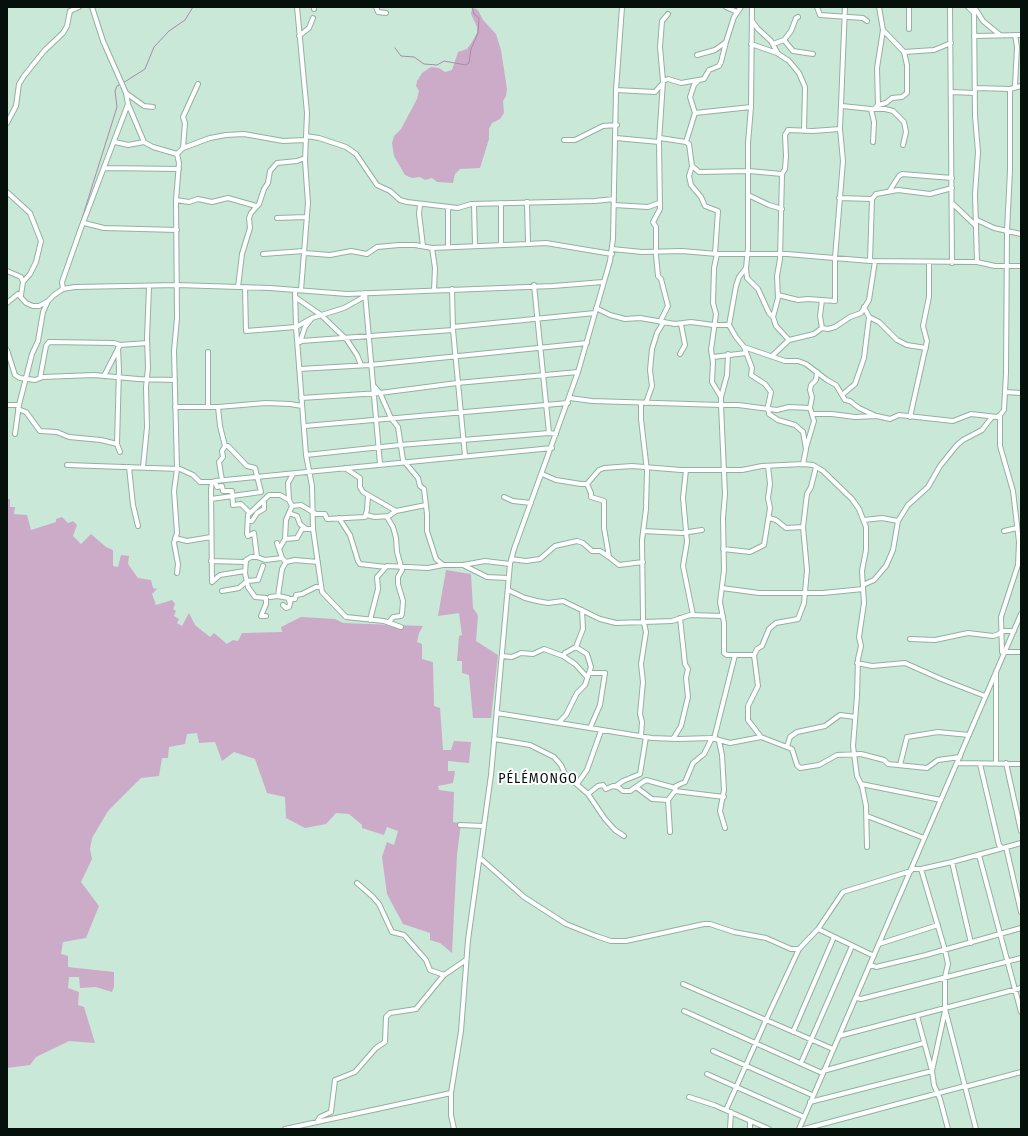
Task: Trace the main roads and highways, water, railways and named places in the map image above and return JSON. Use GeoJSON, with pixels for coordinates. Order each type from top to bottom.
{"type":"FeatureCollection","features":[{"type":"Feature","properties":{"kind":"waterway"},"geometry":{"type":"LineString","coordinates":[[123,83],[145,69],[154,47],[169,31],[185,20],[193,7]]}},
{"type":"Feature","properties":{"kind":"waterway"},"geometry":{"type":"LineString","coordinates":[[395,48],[401,56],[414,57],[424,64],[437,65],[444,61],[466,65],[469,63],[471,49],[478,33],[479,18],[474,14],[472,7]]}},
{"type":"Feature","properties":{"kind":"waterway"},"geometry":{"type":"LineString","coordinates":[[79,228],[117,107],[115,91],[117,86],[121,84]]}},
{"type":"Feature","properties":{"kind":"waterway"},"geometry":{"type":"LineString","coordinates":[[72,248],[74,242]]}},
{"type":"Feature","properties":{"kind":"district","name":"PÉLÉMONGO"},"geometry":{"type":"Point","coordinates":[538,779]}}]}
